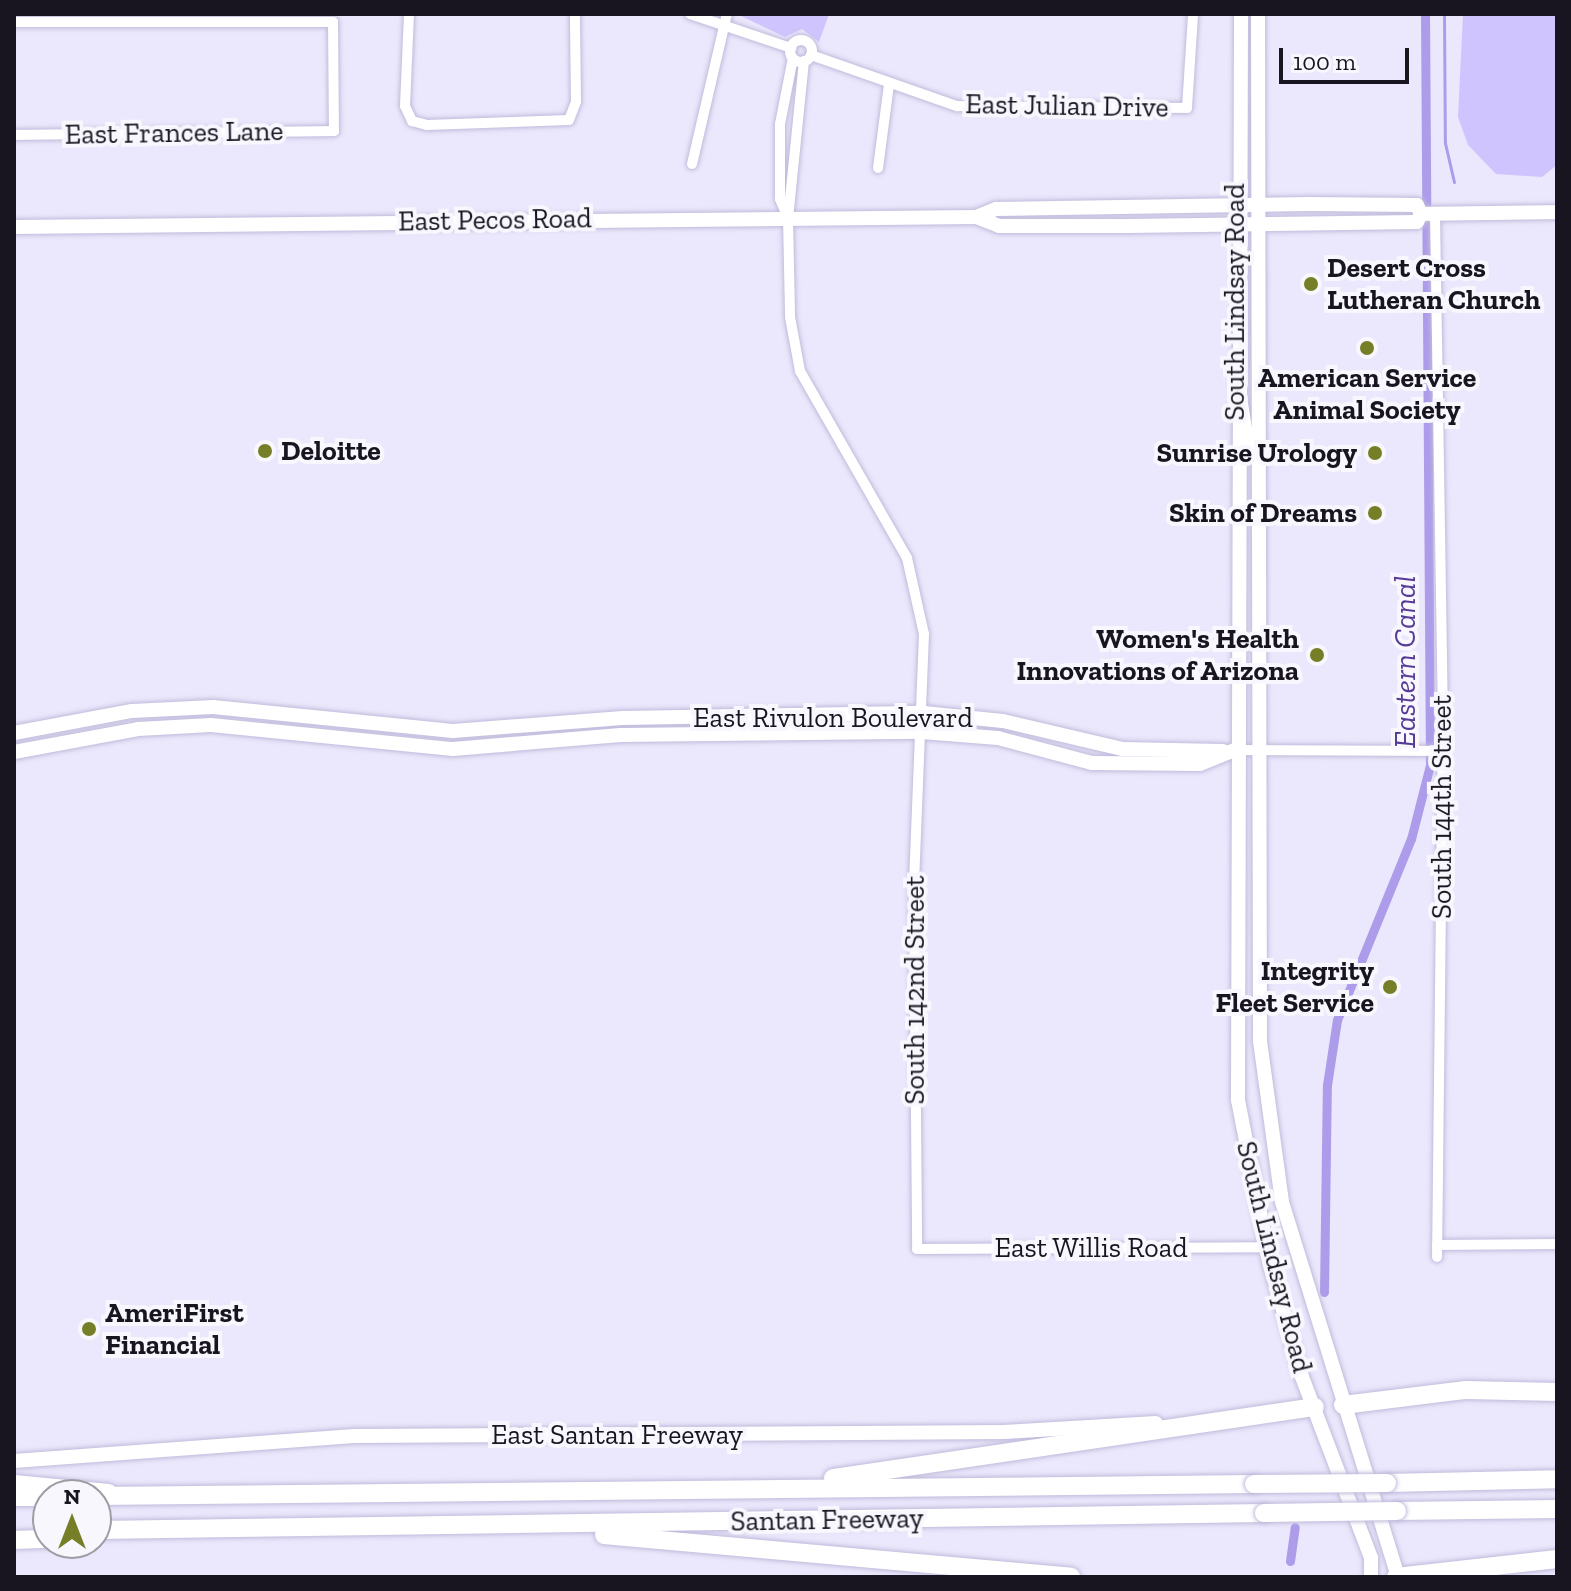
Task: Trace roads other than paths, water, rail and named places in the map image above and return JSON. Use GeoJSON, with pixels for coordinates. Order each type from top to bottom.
{"type":"FeatureCollection","features":[{"type":"Feature","properties":{"kind":"highway"},"geometry":{"type":"LineString","coordinates":[[1343,1405],[1466,1390],[1557,1392]]}},
{"type":"Feature","properties":{"kind":"highway"},"geometry":{"type":"LineString","coordinates":[[767,1488],[1315,1407]]}},
{"type":"Feature","properties":{"kind":"highway","name":"Santan Freeway"},"geometry":{"type":"LineString","coordinates":[[112,1496],[1557,1479]]}},
{"type":"Feature","properties":{"kind":"highway"},"geometry":{"type":"LineString","coordinates":[[14,1484],[131,1496]]}},
{"type":"Feature","properties":{"kind":"highway","name":"Santan Freeway"},"geometry":{"type":"LineString","coordinates":[[112,1530],[1557,1509]]}},
{"type":"Feature","properties":{"kind":"highway"},"geometry":{"type":"LineString","coordinates":[[405,1527],[788,1547],[1071,1577]]}},
{"type":"Feature","properties":{"kind":"highway"},"geometry":{"type":"LineString","coordinates":[[112,1535],[154,1530]]}},
{"type":"Feature","properties":{"kind":"highway"},"geometry":{"type":"LineString","coordinates":[[1397,1577],[1557,1559]]}},
{"type":"Feature","properties":{"kind":"main road","name":"South Lindsay Road"},"geometry":{"type":"LineString","coordinates":[[1241,14],[1235,205],[1238,1100],[1266,1247],[1315,1407],[1371,1558],[1371,1577]]}},
{"type":"Feature","properties":{"kind":"main road","name":"South Lindsay Road"},"geometry":{"type":"LineString","coordinates":[[1258,14],[1254,205],[1257,751],[1267,1118],[1294,1245],[1397,1577]]}},
{"type":"Feature","properties":{"kind":"main road","name":"East Pecos Road"},"geometry":{"type":"LineString","coordinates":[[14,227],[976,217],[996,209],[1235,205],[1417,205],[1430,213],[1557,212]]}},
{"type":"Feature","properties":{"kind":"main road","name":"East Pecos Road"},"geometry":{"type":"LineString","coordinates":[[976,217],[999,226],[1255,225],[1417,222],[1430,213]]}},
{"type":"Feature","properties":{"kind":"main road"},"geometry":{"type":"LineString","coordinates":[[1235,377],[1246,403],[1248,447],[1257,452]]}},
{"type":"Feature","properties":{"kind":"main road","name":"East Rivulon Boulevard"},"geometry":{"type":"LineString","coordinates":[[14,733],[132,711],[213,707],[453,731],[623,718],[924,713],[1003,721],[1122,749],[1235,750]]}},
{"type":"Feature","properties":{"kind":"main road","name":"East Rivulon Boulevard"},"geometry":{"type":"LineString","coordinates":[[14,752],[138,729],[211,725],[453,749],[620,735],[922,732],[998,738],[1092,763],[1200,764],[1235,750]]}},
{"type":"Feature","properties":{"kind":"main road"},"geometry":{"type":"LineString","coordinates":[[1315,1407],[1343,1405]]}},
{"type":"Feature","properties":{"kind":"main road","name":"East Santan Freeway"},"geometry":{"type":"LineString","coordinates":[[14,1461],[354,1436],[1004,1432],[1220,1420]]}},
{"type":"Feature","properties":{"kind":"street"},"geometry":{"type":"LineString","coordinates":[[409,14],[405,106],[412,121],[569,120],[576,102],[575,14]]}},
{"type":"Feature","properties":{"kind":"street","name":"East Julian Drive"},"geometry":{"type":"LineString","coordinates":[[690,14],[725,19],[800,55],[981,109],[1187,108],[1193,14]]}},
{"type":"Feature","properties":{"kind":"street"},"geometry":{"type":"LineString","coordinates":[[14,22],[105,17],[234,17]]}},
{"type":"Feature","properties":{"kind":"street","name":"East Frances Lane"},"geometry":{"type":"LineString","coordinates":[[14,135],[334,131],[333,22],[234,17]]}},
{"type":"Feature","properties":{"kind":"street"},"geometry":{"type":"LineString","coordinates":[[692,164],[725,19]]}},
{"type":"Feature","properties":{"kind":"street"},"geometry":{"type":"LineString","coordinates":[[788,218],[800,55]]}},
{"type":"Feature","properties":{"kind":"street"},"geometry":{"type":"LineString","coordinates":[[788,218],[780,199],[780,124],[800,55]]}},
{"type":"Feature","properties":{"kind":"street"},"geometry":{"type":"LineString","coordinates":[[878,168],[889,84]]}},
{"type":"Feature","properties":{"kind":"street","name":"South 144th Street"},"geometry":{"type":"LineString","coordinates":[[1430,213],[1439,752],[1437,1251],[1557,1244]]}},
{"type":"Feature","properties":{"kind":"street","name":"South 142nd Street"},"geometry":{"type":"LineString","coordinates":[[788,218],[790,317],[800,371],[907,558],[924,634],[924,713],[914,885],[917,1249]]}},
{"type":"Feature","properties":{"kind":"street"},"geometry":{"type":"LineString","coordinates":[[1235,750],[1439,752]]}},
{"type":"Feature","properties":{"kind":"street","name":"East Willis Road"},"geometry":{"type":"LineString","coordinates":[[917,1249],[1266,1247]]}},
{"type":"Feature","properties":{"kind":"waterway","name":"Eastern Canal"},"geometry":{"type":"LineString","coordinates":[[1324,1292],[1327,1085],[1337,1020],[1411,839],[1430,765],[1425,14]]}},
{"type":"Feature","properties":{"kind":"waterway"},"geometry":{"type":"LineString","coordinates":[[1444,14],[1445,143],[1454,182]]}},
{"type":"Feature","properties":{"kind":"waterway","name":"Eastern Canal"},"geometry":{"type":"LineString","coordinates":[[1290,1561],[1295,1527]]}},
{"type":"Feature","properties":{"kind":"place","name":"Desert Cross Lutheran Church"},"geometry":{"type":"Point","coordinates":[1311,284]}},
{"type":"Feature","properties":{"kind":"place","name":"American Service Animal Society"},"geometry":{"type":"Point","coordinates":[1367,348]}},
{"type":"Feature","properties":{"kind":"place","name":"Deloitte"},"geometry":{"type":"Point","coordinates":[265,451]}},
{"type":"Feature","properties":{"kind":"place","name":"Sunrise Urology"},"geometry":{"type":"Point","coordinates":[1375,453]}},
{"type":"Feature","properties":{"kind":"place","name":"Skin of Dreams"},"geometry":{"type":"Point","coordinates":[1375,513]}},
{"type":"Feature","properties":{"kind":"place","name":"Women's Health Innovations of Arizona"},"geometry":{"type":"Point","coordinates":[1317,655]}},
{"type":"Feature","properties":{"kind":"place","name":"Integrity Fleet Service"},"geometry":{"type":"Point","coordinates":[1390,987]}},
{"type":"Feature","properties":{"kind":"place","name":"AmeriFirst Financial"},"geometry":{"type":"Point","coordinates":[89,1329]}}]}
